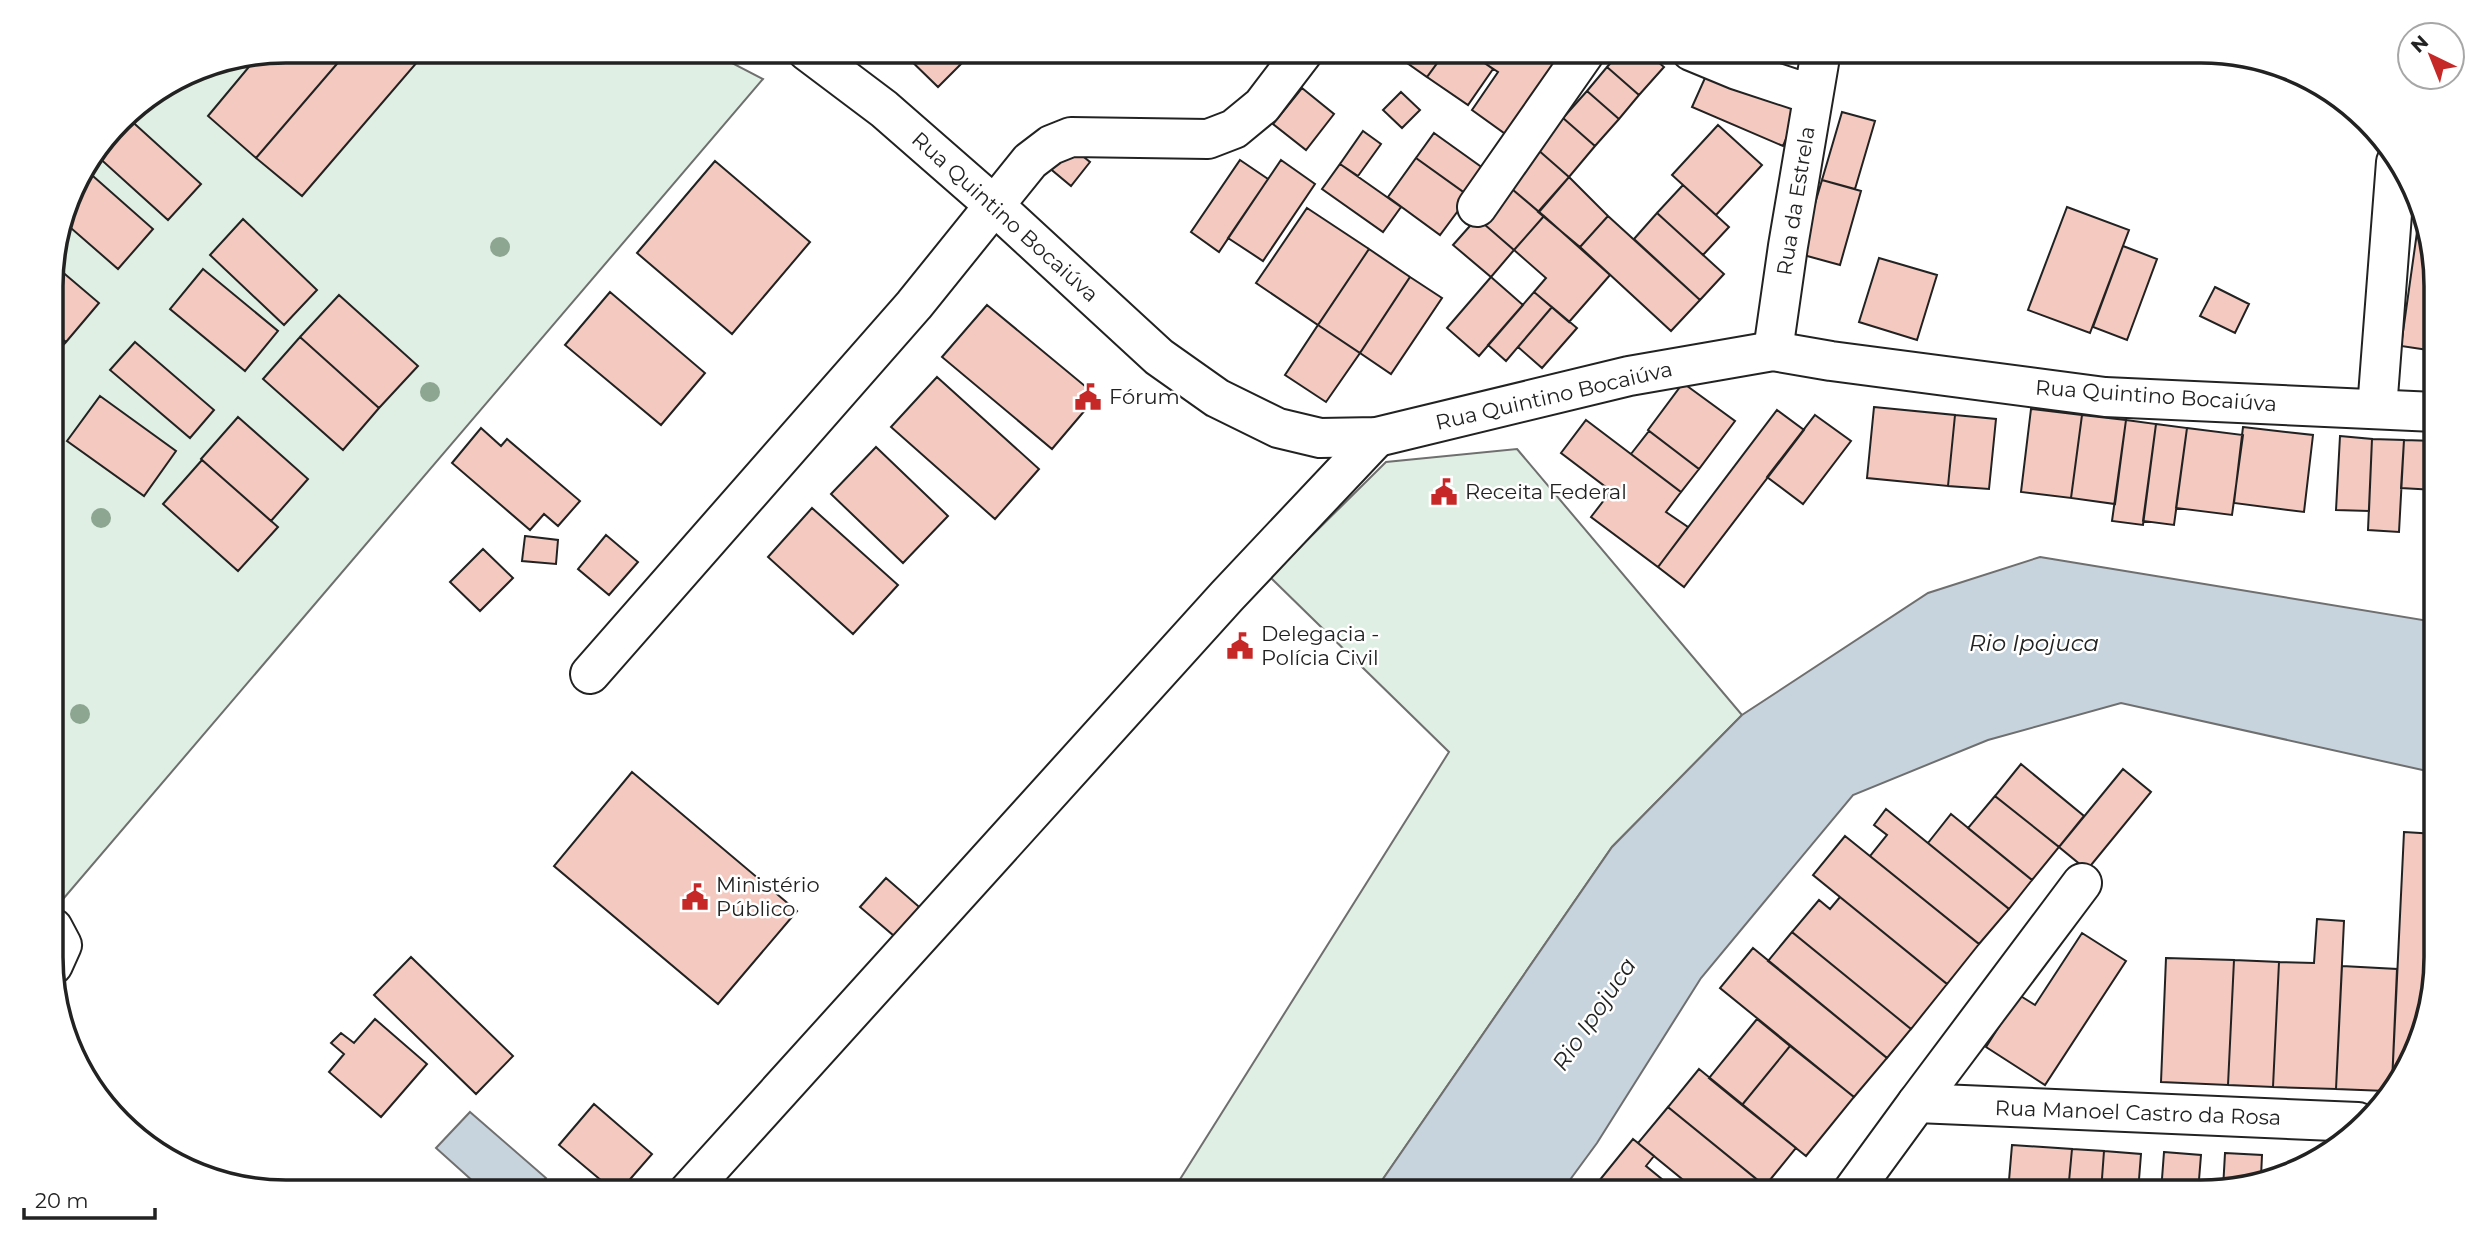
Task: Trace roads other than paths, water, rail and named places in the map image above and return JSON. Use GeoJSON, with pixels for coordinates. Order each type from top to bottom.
{"type":"FeatureCollection","features":[{"type":"Feature","properties":{"kind":"street","name":"Rua Quintino Bocaiúva"},"geometry":{"type":"LineString","coordinates":[[823,63],[884,109],[995,206],[1159,357],[1217,398],[1278,428],[1320,438],[1377,438],[1629,376],[1773,351],[2105,397],[2424,411]]}},
{"type":"Feature","properties":{"kind":"street"},"geometry":{"type":"LineString","coordinates":[[590,674],[914,306],[1031,161],[1051,145],[1071,137],[1208,139],[1234,130],[1262,106],[1295,63]]}},
{"type":"Feature","properties":{"kind":"street"},"geometry":{"type":"LineString","coordinates":[[1477,207],[1578,63]]}},
{"type":"Feature","properties":{"kind":"street"},"geometry":{"type":"LineString","coordinates":[[1720,63],[1812,95]]}},
{"type":"Feature","properties":{"kind":"street","name":"Rua da Estrela"},"geometry":{"type":"LineString","coordinates":[[1773,351],[1819,63]]}},
{"type":"Feature","properties":{"kind":"street"},"geometry":{"type":"LineString","coordinates":[[2377,409],[2395,177]]}},
{"type":"Feature","properties":{"kind":"street"},"geometry":{"type":"LineString","coordinates":[[699,1180],[1227,596],[1377,438]]}},
{"type":"Feature","properties":{"kind":"street"},"geometry":{"type":"LineString","coordinates":[[1861,1180],[2082,883]]}},
{"type":"Feature","properties":{"kind":"street","name":"Rua Manoel Castro da Rosa"},"geometry":{"type":"LineString","coordinates":[[1917,1103],[2351,1122]]}},
{"type":"Feature","properties":{"kind":"water","name":"Rio Ipojuca"},"geometry":{"type":"Polygon","coordinates":[[[2040,557],[2424,620],[2424,770],[2121,703],[1988,740],[1853,795],[1701,978],[1597,1143],[1570,1180],[1382,1180],[1612,847],[1742,715],[1928,593],[2040,557]]]}},
{"type":"Feature","properties":{"kind":"water"},"geometry":{"type":"Polygon","coordinates":[[[470,1112],[546,1178],[472,1180],[436,1148],[470,1112]]]}},
{"type":"Feature","properties":{"kind":"place","name":"Fórum"},"geometry":{"type":"Point","coordinates":[1088,397]}},
{"type":"Feature","properties":{"kind":"place","name":"Receita Federal"},"geometry":{"type":"Point","coordinates":[1444,492]}},
{"type":"Feature","properties":{"kind":"place","name":"Delegacia - Polícia Civil"},"geometry":{"type":"Point","coordinates":[1240,646]}},
{"type":"Feature","properties":{"kind":"place","name":"Ministério Público"},"geometry":{"type":"Point","coordinates":[695,897]}}]}
